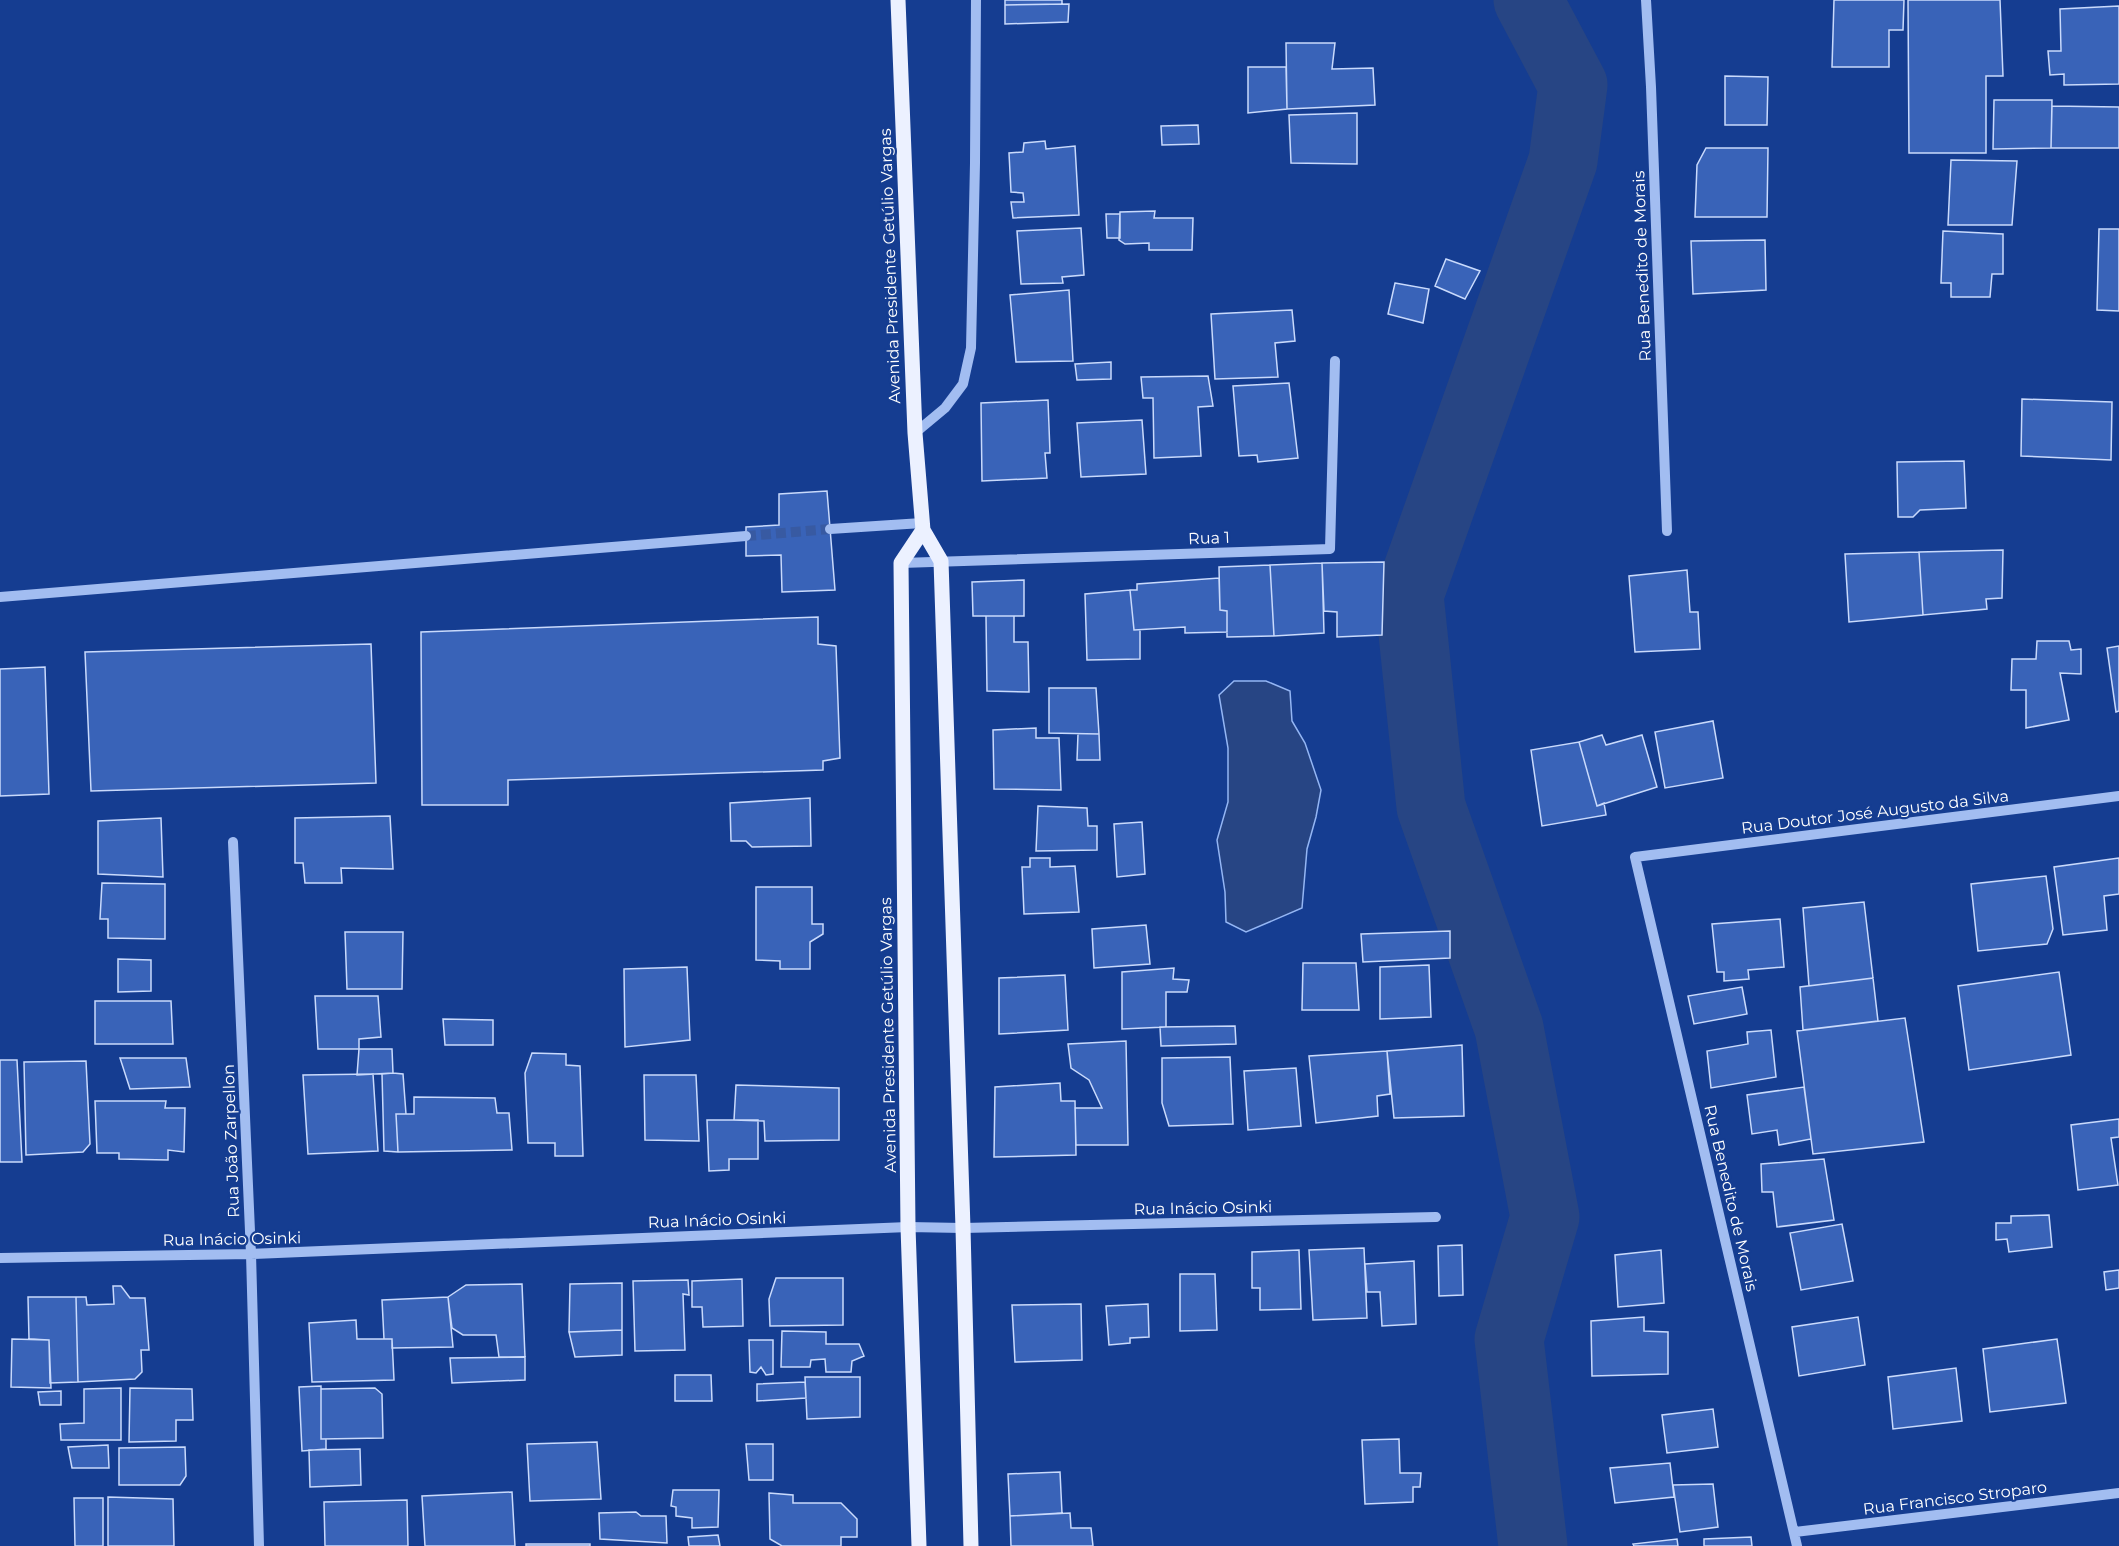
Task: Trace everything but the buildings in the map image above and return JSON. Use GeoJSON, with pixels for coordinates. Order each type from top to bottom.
{"type":"FeatureCollection","features":[{"type":"Feature","properties":{"kind":"main road","name":"Avenida Presidente Getúlio Vargas"},"geometry":{"type":"LineString","coordinates":[[898,0],[915,433],[922,526],[941,561],[971,1546]]}},
{"type":"Feature","properties":{"kind":"main road"},"geometry":{"type":"LineString","coordinates":[[901,563],[922,526]]}},
{"type":"Feature","properties":{"kind":"main road","name":"Avenida Presidente Getúlio Vargas"},"geometry":{"type":"LineString","coordinates":[[901,563],[908,1227],[920,1546]]}},
{"type":"Feature","properties":{"kind":"street"},"geometry":{"type":"LineString","coordinates":[[915,433],[945,408],[963,384],[971,348],[976,0]]}},
{"type":"Feature","properties":{"kind":"street","name":"Rua Benedito de Morais"},"geometry":{"type":"LineString","coordinates":[[1646,0],[1667,531]]}},
{"type":"Feature","properties":{"kind":"street","name":"Rua 1"},"geometry":{"type":"LineString","coordinates":[[901,563],[1330,549],[1335,361]]}},
{"type":"Feature","properties":{"kind":"street"},"geometry":{"type":"LineString","coordinates":[[830,529],[922,526]]}},
{"type":"Feature","properties":{"kind":"street"},"geometry":{"type":"LineString","coordinates":[[0,597],[746,536]]}},
{"type":"Feature","properties":{"kind":"street","name":"Rua Doutor José Augusto da Silva"},"geometry":{"type":"LineString","coordinates":[[1635,857],[2119,796]]}},
{"type":"Feature","properties":{"kind":"street","name":"Rua João Zarpellon"},"geometry":{"type":"LineString","coordinates":[[234,842],[251,1254],[259,1546]]}},
{"type":"Feature","properties":{"kind":"street","name":"Rua Benedito de Morais"},"geometry":{"type":"LineString","coordinates":[[1635,857],[1797,1546]]}},
{"type":"Feature","properties":{"kind":"street","name":"Rua Inácio Osinki"},"geometry":{"type":"LineString","coordinates":[[0,1258],[251,1254],[908,1227],[963,1228],[1436,1218]]}},
{"type":"Feature","properties":{"kind":"street","name":"Rua Francisco Stroparo"},"geometry":{"type":"LineString","coordinates":[[1795,1532],[2119,1492]]}},
{"type":"Feature","properties":{"kind":"water"},"geometry":{"type":"Polygon","coordinates":[[[1234,681],[1266,681],[1290,691],[1292,721],[1305,743],[1321,790],[1307,849],[1302,908],[1246,932],[1226,922],[1225,892],[1217,840],[1228,802],[1228,748],[1219,695],[1234,681]]]}},
{"type":"Feature","properties":{"kind":"waterway"},"geometry":{"type":"LineString","coordinates":[[1528,0],[1573,85],[1563,161],[1409,595],[1431,807],[1509,1028],[1545,1217],[1509,1339],[1533,1546]]}},
{"type":"Feature","properties":{"kind":"tunnel"},"geometry":{"type":"LineString","coordinates":[[746,536],[830,529]]}}]}
